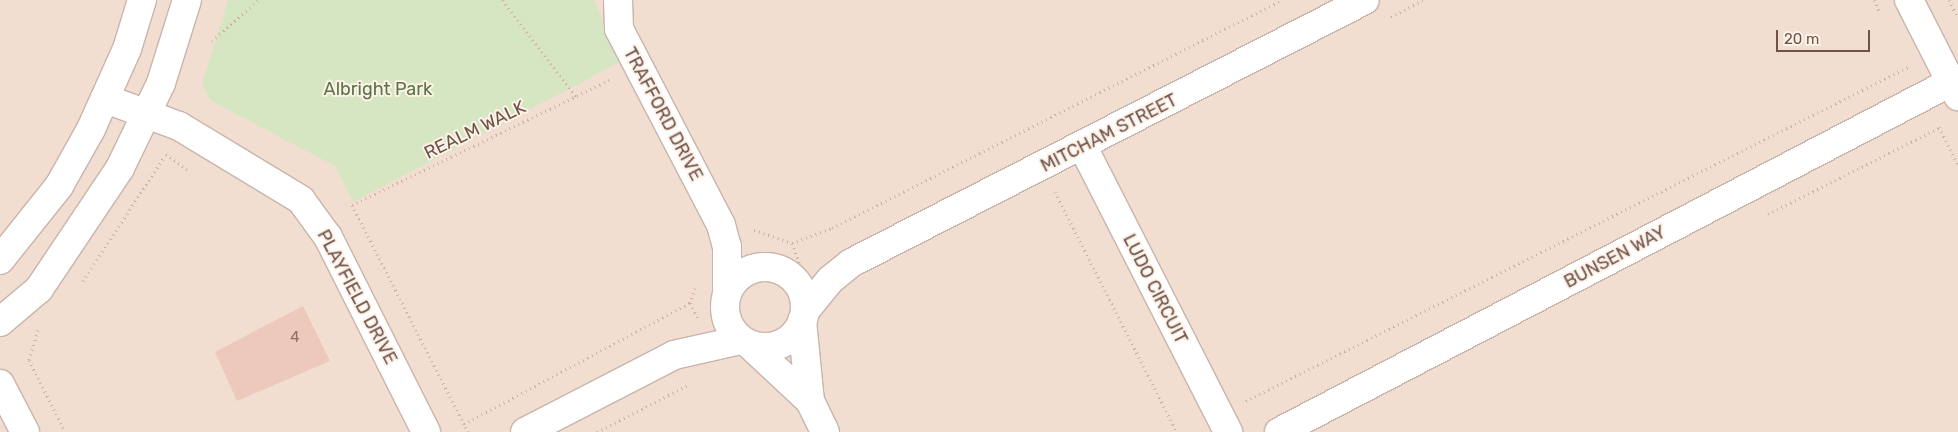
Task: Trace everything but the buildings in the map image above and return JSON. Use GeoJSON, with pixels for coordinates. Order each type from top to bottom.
{"type":"FeatureCollection","features":[{"type":"Feature","properties":{"kind":"street"},"geometry":{"type":"LineString","coordinates":[[0,260],[59,186],[106,99],[142,0]]}},
{"type":"Feature","properties":{"kind":"street"},"geometry":{"type":"LineString","coordinates":[[0,322],[39,288],[120,168],[147,112],[187,0]]}},
{"type":"Feature","properties":{"kind":"street","name":"TRAFFORD DRIVE"},"geometry":{"type":"LineString","coordinates":[[618,0],[618,29],[722,225]]}},
{"type":"Feature","properties":{"kind":"street","name":"MITCHAM STREET"},"geometry":{"type":"LineString","coordinates":[[804,316],[830,280],[851,264],[1083,147],[1365,0]]}},
{"type":"Feature","properties":{"kind":"street"},"geometry":{"type":"LineString","coordinates":[[1910,0],[1954,89]]}},
{"type":"Feature","properties":{"kind":"street","name":"BUNSEN WAY"},"geometry":{"type":"LineString","coordinates":[[1279,432],[1954,89]]}},
{"type":"Feature","properties":{"kind":"street","name":"PLAYFIELD DRIVE"},"geometry":{"type":"LineString","coordinates":[[106,99],[147,112],[179,126],[301,200],[328,238],[426,432]]}},
{"type":"Feature","properties":{"kind":"street","name":"LUDO CIRCUIT"},"geometry":{"type":"LineString","coordinates":[[1083,147],[1228,432]]}},
{"type":"Feature","properties":{"kind":"street"},"geometry":{"type":"LineString","coordinates":[[722,225],[802,291],[810,401]]}},
{"type":"Feature","properties":{"kind":"street"},"geometry":{"type":"LineString","coordinates":[[722,225],[727,247],[726,298],[728,324],[810,401],[826,432]]}},
{"type":"Feature","properties":{"kind":"street","name":"MITCHAM STREET"},"geometry":{"type":"LineString","coordinates":[[774,268],[851,264]]}},
{"type":"Feature","properties":{"kind":"street"},"geometry":{"type":"LineString","coordinates":[[525,432],[674,355],[707,327],[739,276],[774,268]]}},
{"type":"Feature","properties":{"kind":"street"},"geometry":{"type":"LineString","coordinates":[[674,355],[746,342],[782,344],[804,316]]}},
{"type":"Feature","properties":{"kind":"street"},"geometry":{"type":"LineString","coordinates":[[0,384],[25,432]]}},
{"type":"Feature","properties":{"kind":"path"},"geometry":{"type":"LineString","coordinates":[[212,41],[258,0]]}},
{"type":"Feature","properties":{"kind":"path"},"geometry":{"type":"LineString","coordinates":[[502,0],[576,96]]}},
{"type":"Feature","properties":{"kind":"path"},"geometry":{"type":"LineString","coordinates":[[750,222],[754,231],[792,243],[832,228],[1282,0]]}},
{"type":"Feature","properties":{"kind":"path"},"geometry":{"type":"LineString","coordinates":[[1949,0],[1958,18]]}},
{"type":"Feature","properties":{"kind":"path"},"geometry":{"type":"LineString","coordinates":[[1240,404],[1936,54]]}},
{"type":"Feature","properties":{"kind":"path","name":"REALM WALK"},"geometry":{"type":"LineString","coordinates":[[464,424],[352,205],[611,79]]}},
{"type":"Feature","properties":{"kind":"path"},"geometry":{"type":"LineString","coordinates":[[76,289],[100,261],[164,157],[179,126]]}},
{"type":"Feature","properties":{"kind":"path"},"geometry":{"type":"LineString","coordinates":[[164,157],[190,170]]}},
{"type":"Feature","properties":{"kind":"path"},"geometry":{"type":"LineString","coordinates":[[1053,189],[1178,432]]}},
{"type":"Feature","properties":{"kind":"path"},"geometry":{"type":"LineString","coordinates":[[468,432],[464,424],[690,303]]}},
{"type":"Feature","properties":{"kind":"path"},"geometry":{"type":"LineString","coordinates":[[45,321],[30,360],[65,432]]}},
{"type":"Feature","properties":{"kind":"path"},"geometry":{"type":"LineString","coordinates":[[597,432],[696,381]]}},
{"type":"Feature","properties":{"kind":"shaded area"},"geometry":{"type":"Polygon","coordinates":[[[0,0],[1958,0],[1958,432],[0,432],[0,0]]]}},
{"type":"Feature","properties":{"kind":"green space","name":"Albright Park"},"geometry":{"type":"Polygon","coordinates":[[[228,0],[594,0],[620,62],[353,202],[335,166],[211,101],[202,84],[228,0]]]}}]}
